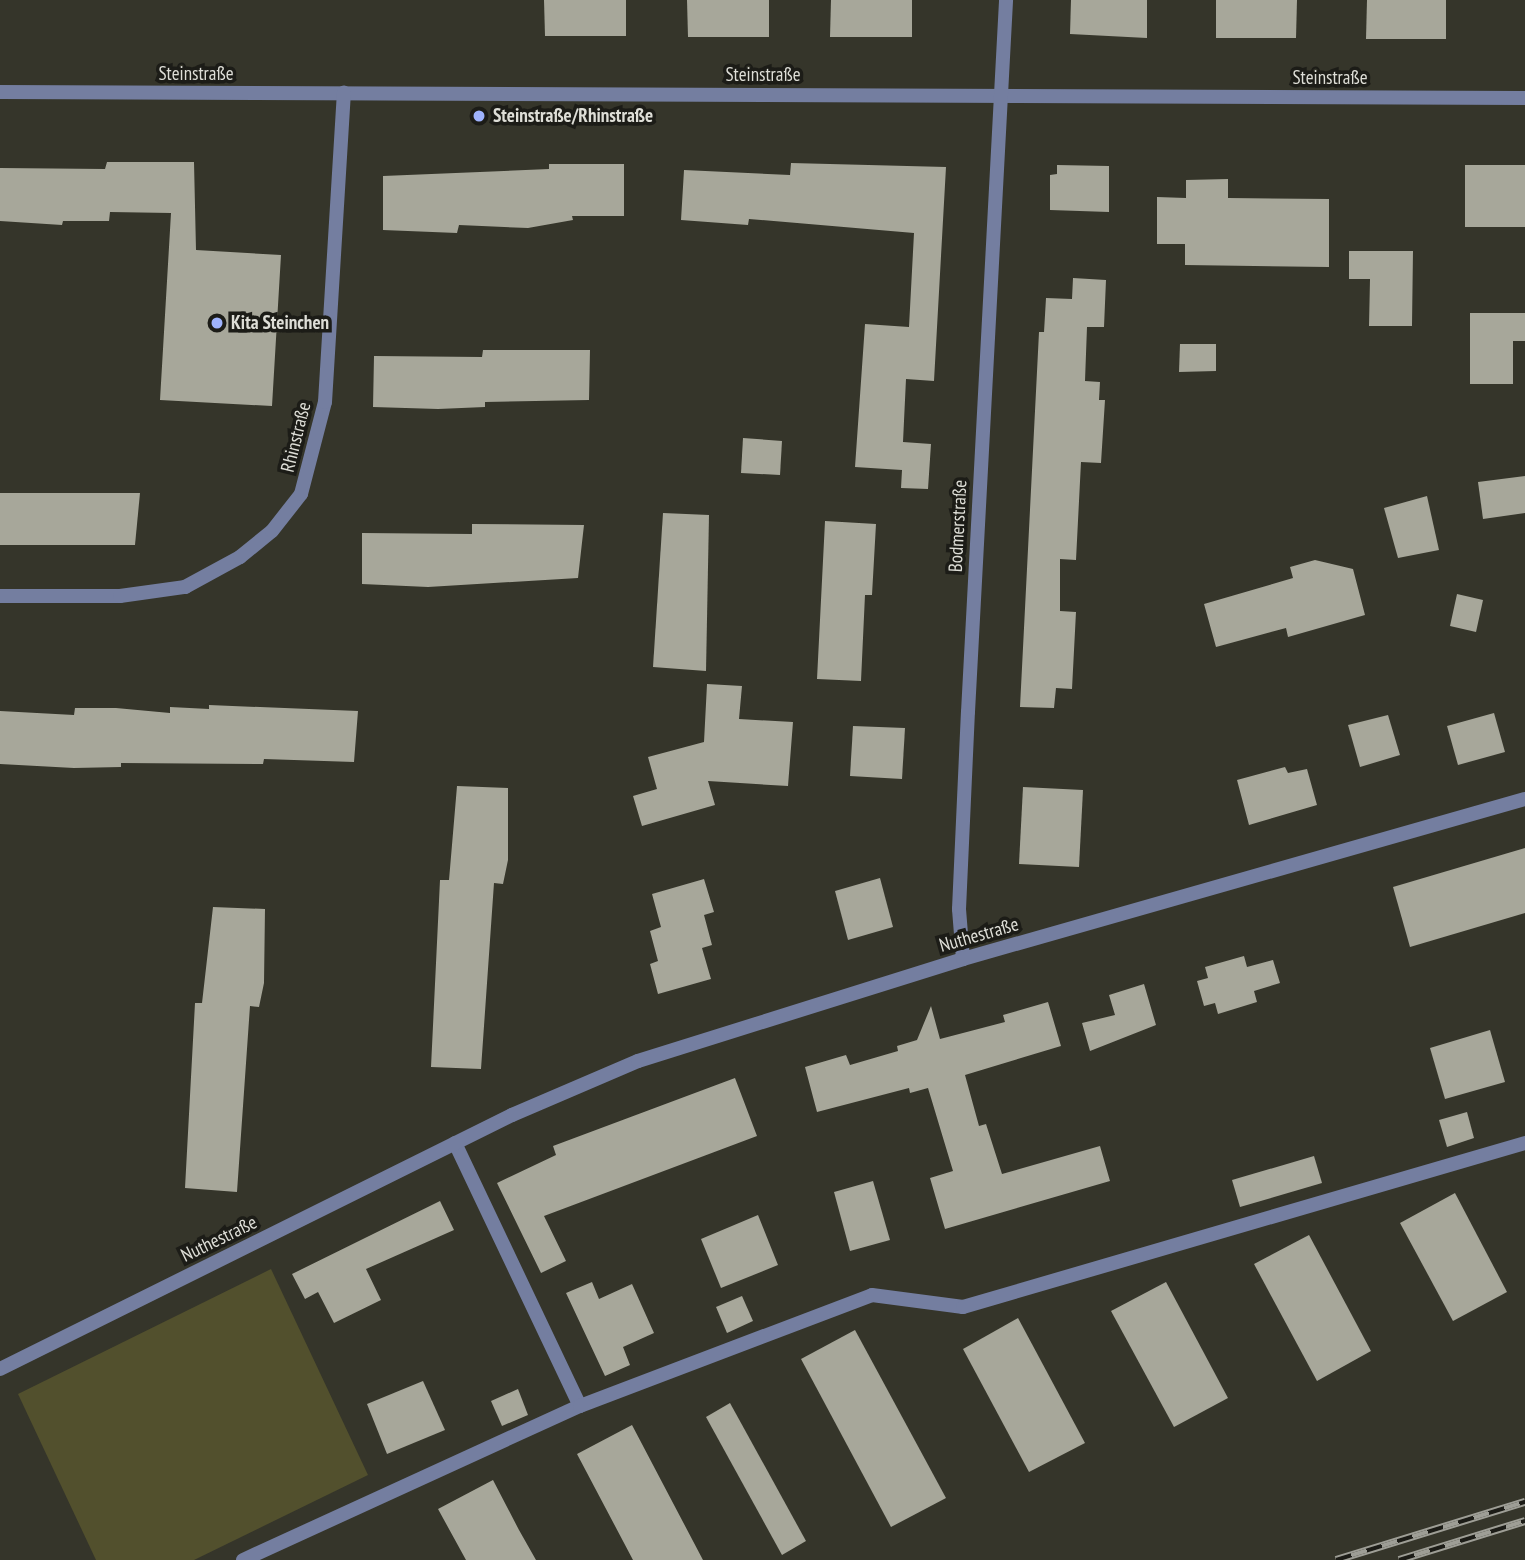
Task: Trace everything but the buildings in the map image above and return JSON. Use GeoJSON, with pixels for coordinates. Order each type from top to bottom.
{"type":"FeatureCollection","features":[{"type":"Feature","properties":{"kind":"street","name":"Bodmerstraße"},"geometry":{"type":"LineString","coordinates":[[963,959],[960,909],[965,791],[1006,0]]}},
{"type":"Feature","properties":{"kind":"street","name":"Steinstraße"},"geometry":{"type":"LineString","coordinates":[[0,92],[1525,99]]}},
{"type":"Feature","properties":{"kind":"street","name":"Rhinstraße"},"geometry":{"type":"LineString","coordinates":[[0,596],[121,596],[185,587],[240,557],[272,530],[302,494],[326,401],[344,93]]}},
{"type":"Feature","properties":{"kind":"street","name":"Nuthestraße"},"geometry":{"type":"LineString","coordinates":[[0,1368],[570,1087],[638,1061],[963,959],[1525,799]]}},
{"type":"Feature","properties":{"kind":"street"},"geometry":{"type":"LineString","coordinates":[[455,1143],[580,1406]]}},
{"type":"Feature","properties":{"kind":"street"},"geometry":{"type":"LineString","coordinates":[[243,1560],[580,1406],[872,1295],[964,1307],[1525,1143]]}},
{"type":"Feature","properties":{"kind":"shaded area"},"geometry":{"type":"Polygon","coordinates":[[[271,1269],[368,1475],[194,1560],[96,1560],[18,1394],[271,1269]]]}},
{"type":"Feature","properties":{"kind":"railway"},"geometry":{"type":"LineString","coordinates":[[1336,1560],[1525,1502]]}},
{"type":"Feature","properties":{"kind":"railway"},"geometry":{"type":"LineString","coordinates":[[1399,1560],[1525,1521]]}},
{"type":"Feature","properties":{"kind":"place","name":"Steinstraße/Rhinstraße"},"geometry":{"type":"Point","coordinates":[479,116]}},
{"type":"Feature","properties":{"kind":"place","name":"Kita Steinchen"},"geometry":{"type":"Point","coordinates":[217,323]}}]}
